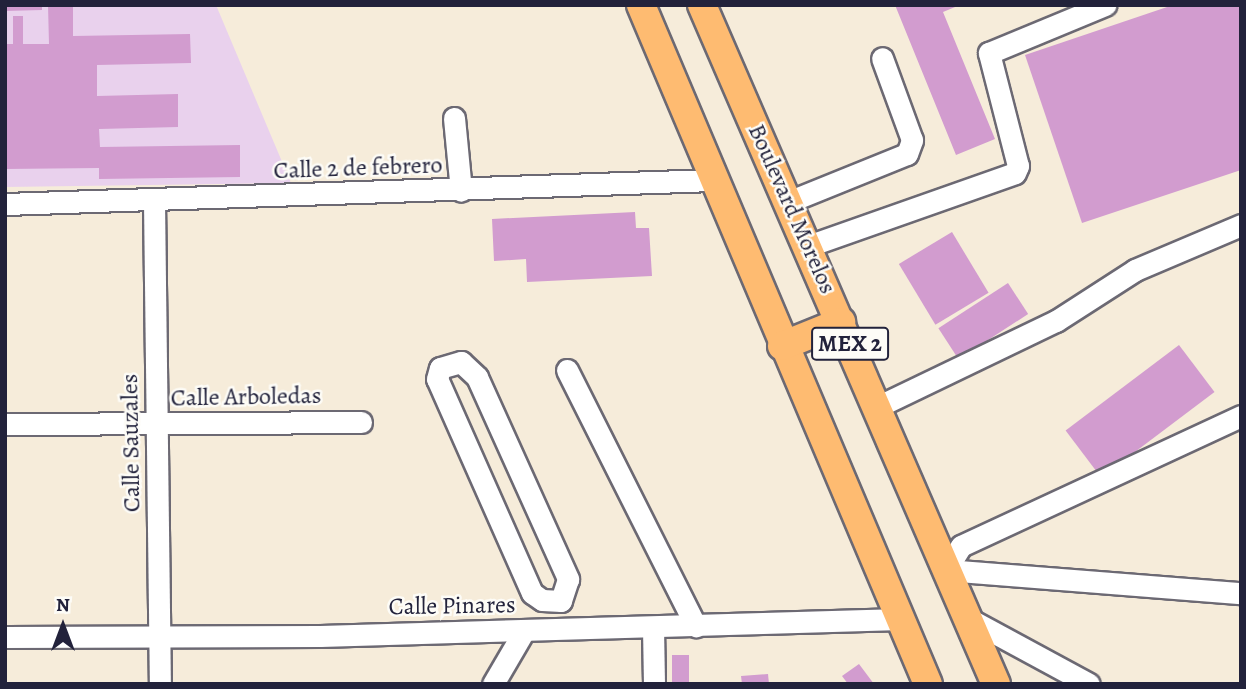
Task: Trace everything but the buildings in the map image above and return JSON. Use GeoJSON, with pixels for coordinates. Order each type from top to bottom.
{"type":"FeatureCollection","features":[{"type":"Feature","properties":{"kind":"main road","name":"MEX 2"},"geometry":{"type":"LineString","coordinates":[[641,5],[782,346],[928,684]]}},
{"type":"Feature","properties":{"kind":"main road","name":"Boulevard Morelos"},"geometry":{"type":"LineString","coordinates":[[702,5],[996,684]]}},
{"type":"Feature","properties":{"kind":"main road"},"geometry":{"type":"LineString","coordinates":[[782,346],[841,322]]}},
{"type":"Feature","properties":{"kind":"street"},"geometry":{"type":"LineString","coordinates":[[808,247],[1015,173],[1018,166],[989,53],[1105,5]]}},
{"type":"Feature","properties":{"kind":"street"},"geometry":{"type":"LineString","coordinates":[[789,202],[906,154],[912,140],[882,58]]}},
{"type":"Feature","properties":{"kind":"street"},"geometry":{"type":"LineString","coordinates":[[454,118],[461,191]]}},
{"type":"Feature","properties":{"kind":"street","name":"Calle 2 de febrero"},"geometry":{"type":"LineString","coordinates":[[5,204],[461,191],[712,180]]}},
{"type":"Feature","properties":{"kind":"street","name":"Calle Sauzales"},"geometry":{"type":"LineString","coordinates":[[154,201],[160,684]]}},
{"type":"Feature","properties":{"kind":"street"},"geometry":{"type":"LineString","coordinates":[[877,407],[1056,321],[1135,270],[1241,225]]}},
{"type":"Feature","properties":{"kind":"street"},"geometry":{"type":"LineString","coordinates":[[561,601],[542,600],[533,593],[437,379],[440,368],[461,362],[477,377],[568,579],[561,601],[576,629]]}},
{"type":"Feature","properties":{"kind":"street"},"geometry":{"type":"LineString","coordinates":[[567,370],[696,626]]}},
{"type":"Feature","properties":{"kind":"street"},"geometry":{"type":"LineString","coordinates":[[1241,416],[961,546],[946,570],[1241,593]]}},
{"type":"Feature","properties":{"kind":"street","name":"Calle Arboledas"},"geometry":{"type":"LineString","coordinates":[[5,424],[361,422]]}},
{"type":"Feature","properties":{"kind":"street","name":"Calle Pinares"},"geometry":{"type":"LineString","coordinates":[[5,637],[160,639],[901,619]]}},
{"type":"Feature","properties":{"kind":"street"},"geometry":{"type":"LineString","coordinates":[[969,620],[1089,684]]}},
{"type":"Feature","properties":{"kind":"street"},"geometry":{"type":"LineString","coordinates":[[653,627],[654,684]]}},
{"type":"Feature","properties":{"kind":"street"},"geometry":{"type":"LineString","coordinates":[[494,684],[524,631]]}},
{"type":"Feature","properties":{"kind":"shaded area"},"geometry":{"type":"Polygon","coordinates":[[[5,5],[216,5],[291,183],[5,187],[5,5]]]}}]}
